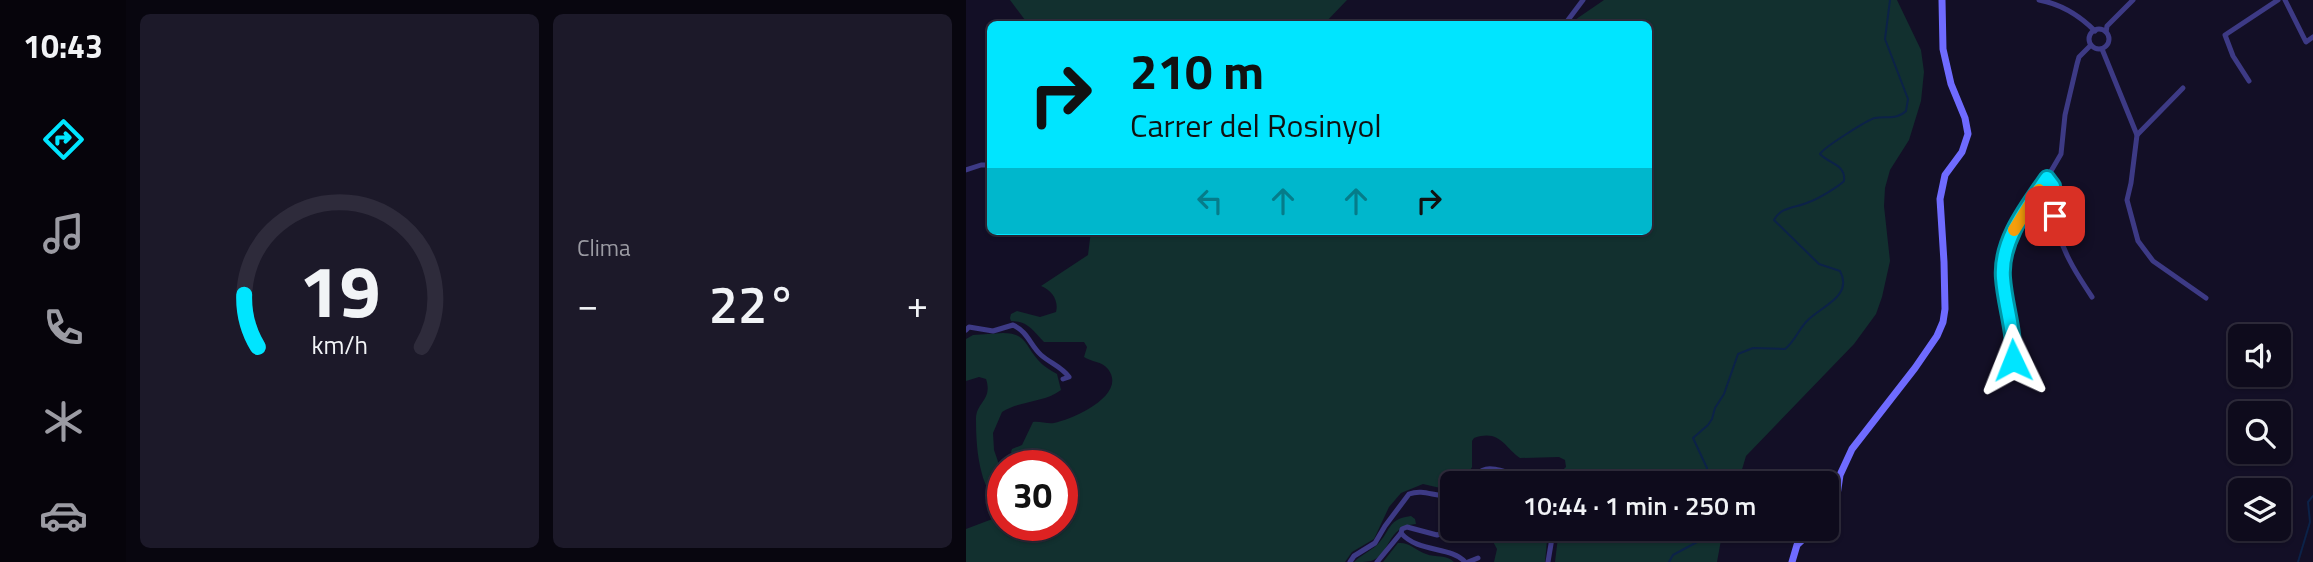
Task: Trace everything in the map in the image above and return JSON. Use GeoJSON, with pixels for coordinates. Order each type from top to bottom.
{"type":"FeatureCollection","features":[{"type":"Feature","properties":{"kind":"street"},"geometry":{"type":"LineString","coordinates":[[1567,21],[1583,0]]}},
{"type":"Feature","properties":{"kind":"street"},"geometry":{"type":"LineString","coordinates":[[1839,482],[1852,449],[1915,368],[1937,336],[1943,322],[1944,262],[1940,199],[1945,175],[1962,152],[1968,134],[1943,52],[1942,0]]}},
{"type":"Feature","properties":{"kind":"street"},"geometry":{"type":"LineString","coordinates":[[2039,0],[2067,9],[2095,31],[2106,32]]}},
{"type":"Feature","properties":{"kind":"street"},"geometry":{"type":"LineString","coordinates":[[2091,45],[2096,49],[2107,46],[2108,26],[2133,0]]}},
{"type":"Feature","properties":{"kind":"street"},"geometry":{"type":"LineString","coordinates":[[2249,81],[2233,56],[2225,35],[2278,0]]}},
{"type":"Feature","properties":{"kind":"street"},"geometry":{"type":"LineString","coordinates":[[2286,0],[2306,42],[2313,37]]}},
{"type":"Feature","properties":{"kind":"street"},"geometry":{"type":"LineString","coordinates":[[2009,378],[2014,342],[2003,275],[2005,255],[2016,226],[2061,154],[2065,115],[2077,64],[2091,45],[2091,35],[2095,31]]}},
{"type":"Feature","properties":{"kind":"street"},"geometry":{"type":"LineString","coordinates":[[2102,49],[2137,135],[2127,200],[2138,240],[2152,261],[2206,298]]}},
{"type":"Feature","properties":{"kind":"street"},"geometry":{"type":"LineString","coordinates":[[2137,135],[2183,88]]}},
{"type":"Feature","properties":{"kind":"street"},"geometry":{"type":"LineString","coordinates":[[966,170],[987,165]]}},
{"type":"Feature","properties":{"kind":"street"},"geometry":{"type":"LineString","coordinates":[[2047,178],[2053,186],[2055,216],[2063,247],[2076,274],[2092,297]]}},
{"type":"Feature","properties":{"kind":"street"},"geometry":{"type":"LineString","coordinates":[[966,330],[969,327],[993,331],[1013,325],[1021,328],[1039,354],[1064,370],[1069,377],[1063,379]]}},
{"type":"Feature","properties":{"kind":"street"},"geometry":{"type":"LineString","coordinates":[[1482,471],[1486,468],[1500,471]]}},
{"type":"Feature","properties":{"kind":"street"},"geometry":{"type":"LineString","coordinates":[[1350,562],[1354,556],[1375,543],[1409,494],[1423,491],[1440,496]]}},
{"type":"Feature","properties":{"kind":"street"},"geometry":{"type":"LineString","coordinates":[[1377,562],[1402,529],[1407,527],[1440,534]]}},
{"type":"Feature","properties":{"kind":"street"},"geometry":{"type":"LineString","coordinates":[[1401,533],[1421,546],[1456,555],[1467,562],[1478,558]]}},
{"type":"Feature","properties":{"kind":"street"},"geometry":{"type":"LineString","coordinates":[[1548,562],[1552,541]]}},
{"type":"Feature","properties":{"kind":"street"},"geometry":{"type":"LineString","coordinates":[[1792,562],[1797,545],[1801,541]]}},
{"type":"Feature","properties":{"kind":"green space"},"geometry":{"type":"Polygon","coordinates":[[[1010,0],[1347,0],[1327,21],[1026,21],[1010,0]]]}},
{"type":"Feature","properties":{"kind":"green space"},"geometry":{"type":"Polygon","coordinates":[[[1604,0],[1897,0],[1921,50],[1924,72],[1921,101],[1909,140],[1890,170],[1885,188],[1884,206],[1890,261],[1876,314],[1854,344],[1746,456],[1742,471],[1560,471],[1566,467],[1565,460],[1559,457],[1520,458],[1496,437],[1483,436],[1472,441],[1470,471],[1440,471],[1440,488],[1423,484],[1401,493],[1389,507],[1374,539],[1352,552],[1345,562],[966,562],[966,529],[987,521],[987,541],[1078,541],[1078,450],[1012,450],[1022,445],[1033,422],[1063,421],[1096,404],[1111,388],[1112,379],[1106,366],[1084,357],[1087,347],[1084,342],[1044,342],[1030,327],[1011,321],[1010,318],[1011,314],[1017,311],[1040,317],[1056,312],[1054,296],[1041,286],[1088,255],[1090,235],[1652,235],[1652,21],[1573,21],[1604,0]]]}},
{"type":"Feature","properties":{"kind":"green space"},"geometry":{"type":"Polygon","coordinates":[[[1003,333],[1021,338],[1040,362],[1057,374],[1061,390],[1002,412],[993,433],[994,450],[987,450],[987,488],[979,460],[976,426],[977,413],[988,386],[986,379],[979,377],[966,381],[966,339],[973,335],[1003,333]]]}},
{"type":"Feature","properties":{"kind":"green space"},"geometry":{"type":"Polygon","coordinates":[[[1411,516],[1416,524],[1399,530],[1378,558],[1354,562],[1377,545],[1393,523],[1411,516]]]}},
{"type":"Feature","properties":{"kind":"green space"},"geometry":{"type":"Polygon","coordinates":[[[1493,541],[1547,541],[1545,562],[1494,562],[1497,549],[1493,541]]]}},
{"type":"Feature","properties":{"kind":"green space"},"geometry":{"type":"Polygon","coordinates":[[[1557,541],[1721,541],[1717,562],[1555,562],[1557,541]]]}},
{"type":"Feature","properties":{"kind":"green space"},"geometry":{"type":"Polygon","coordinates":[[[1398,543],[1426,554],[1448,558],[1454,562],[1383,562],[1398,543]]]}},
{"type":"Feature","properties":{"kind":"waterway"},"geometry":{"type":"LineString","coordinates":[[1707,471],[1693,438],[1712,419],[1738,354],[1753,348],[1785,349],[1806,322],[1833,301],[1842,288],[1840,271],[1819,264],[1774,220],[1781,212],[1817,198],[1844,181],[1842,171],[1820,154],[1823,151],[1870,120],[1895,117],[1906,111],[1908,99],[1885,39],[1890,0]]}},
{"type":"Feature","properties":{"kind":"waterway"},"geometry":{"type":"LineString","coordinates":[[2298,562],[2310,522],[2308,502],[2313,496]]}},
{"type":"Feature","properties":{"kind":"waterway"},"geometry":{"type":"LineString","coordinates":[[1669,562],[1673,555],[1697,541]]}},
{"type":"Feature","properties":{"kind":"slow traffic"},"geometry":{"type":"LineString","coordinates":[[2014,230],[2039,190]]}},
{"type":"Feature","properties":{"kind":"route"},"geometry":{"type":"LineString","coordinates":[[2013,360],[2014,342],[2003,275],[2005,255],[2016,226],[2047,178],[2053,186],[2055,216]]}}]}
